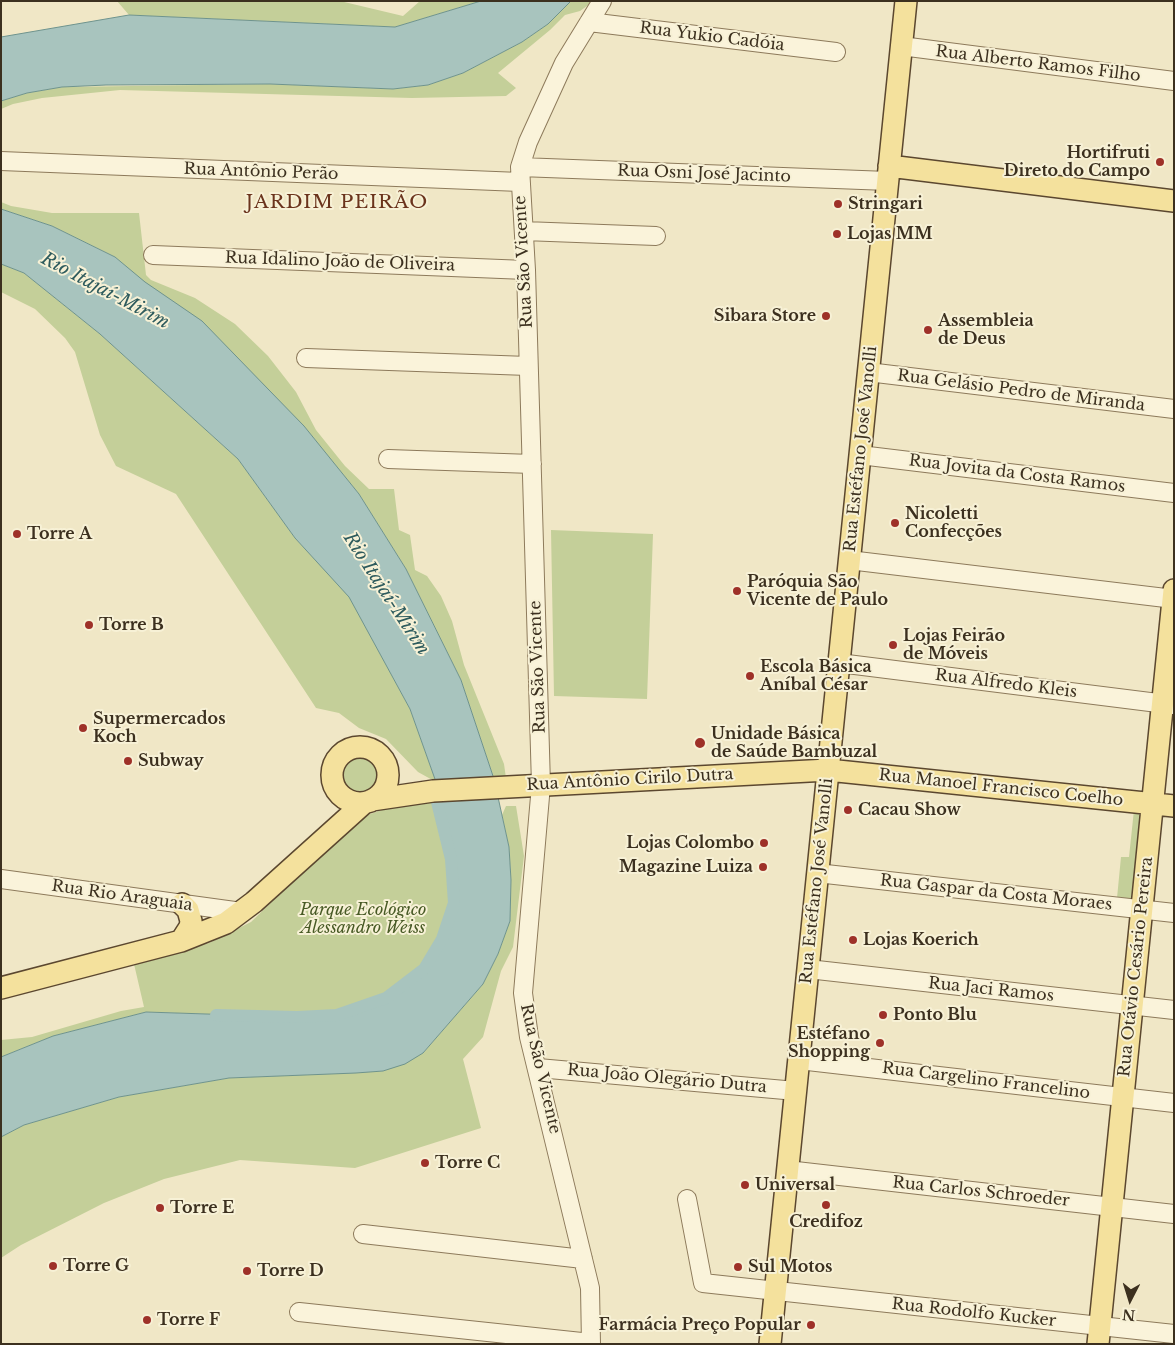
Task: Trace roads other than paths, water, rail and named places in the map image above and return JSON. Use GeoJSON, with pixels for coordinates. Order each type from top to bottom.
{"type":"FeatureCollection","features":[{"type":"Feature","properties":{"kind":"main road","name":"Rua Estéfano José Vanolli"},"geometry":{"type":"LineString","coordinates":[[770,1344],[906,1]]}},
{"type":"Feature","properties":{"kind":"main road"},"geometry":{"type":"LineString","coordinates":[[888,173],[1174,201]]}},
{"type":"Feature","properties":{"kind":"main road","name":"Rua Otávio Cesário Pereira"},"geometry":{"type":"LineString","coordinates":[[1098,1335],[1152,803],[1168,705],[1173,596]]}},
{"type":"Feature","properties":{"kind":"main road"},"geometry":{"type":"LineString","coordinates":[[1,988],[181,941],[211,930],[242,912],[325,837],[384,788],[388,772],[380,755],[363,747],[345,751],[334,764],[332,780],[335,788],[347,800],[368,801]]}},
{"type":"Feature","properties":{"kind":"main road","name":"Rua Antônio Cirilo Dutra"},"geometry":{"type":"LineString","coordinates":[[385,763],[398,775],[435,791]]}},
{"type":"Feature","properties":{"kind":"main road","name":"Rua Antônio Cirilo Dutra"},"geometry":{"type":"LineString","coordinates":[[368,801],[435,791],[828,770]]}},
{"type":"Feature","properties":{"kind":"main road","name":"Rua Manoel Francisco Coelho"},"geometry":{"type":"LineString","coordinates":[[828,770],[1174,806]]}},
{"type":"Feature","properties":{"kind":"main road"},"geometry":{"type":"LineString","coordinates":[[325,837],[335,788]]}},
{"type":"Feature","properties":{"kind":"main road"},"geometry":{"type":"LineString","coordinates":[[181,941],[190,927],[191,921],[188,910],[182,904]]}},
{"type":"Feature","properties":{"kind":"street","name":"Rua São Vicente"},"geometry":{"type":"LineString","coordinates":[[591,1343],[590,1288],[525,1017],[523,993],[541,785],[526,270],[520,174],[528,142],[552,88],[602,1]]}},
{"type":"Feature","properties":{"kind":"street","name":"Rua Yukio Cadóia"},"geometry":{"type":"LineString","coordinates":[[589,22],[836,52]]}},
{"type":"Feature","properties":{"kind":"street","name":"Rua Alberto Ramos Filho"},"geometry":{"type":"LineString","coordinates":[[901,46],[1174,81]]}},
{"type":"Feature","properties":{"kind":"street","name":"Rua Antônio Perão"},"geometry":{"type":"LineString","coordinates":[[1,162],[520,174]]}},
{"type":"Feature","properties":{"kind":"street","name":"Rua Osni José Jacinto"},"geometry":{"type":"LineString","coordinates":[[520,174],[888,173]]}},
{"type":"Feature","properties":{"kind":"street"},"geometry":{"type":"LineString","coordinates":[[524,230],[656,236]]}},
{"type":"Feature","properties":{"kind":"street","name":"Rua Idalino João de Oliveira"},"geometry":{"type":"LineString","coordinates":[[153,254],[526,270]]}},
{"type":"Feature","properties":{"kind":"street"},"geometry":{"type":"LineString","coordinates":[[306,358],[528,366]]}},
{"type":"Feature","properties":{"kind":"street","name":"Rua Gelásio Pedro de Miranda"},"geometry":{"type":"LineString","coordinates":[[868,372],[1174,409]]}},
{"type":"Feature","properties":{"kind":"street","name":"Rua Jovita da Costa Ramos"},"geometry":{"type":"LineString","coordinates":[[860,455],[1174,493]]}},
{"type":"Feature","properties":{"kind":"street"},"geometry":{"type":"LineString","coordinates":[[388,459],[532,464]]}},
{"type":"Feature","properties":{"kind":"street"},"geometry":{"type":"LineString","coordinates":[[849,560],[1173,596]]}},
{"type":"Feature","properties":{"kind":"street","name":"Rua Alfredo Kleis"},"geometry":{"type":"LineString","coordinates":[[839,663],[1168,705]]}},
{"type":"Feature","properties":{"kind":"street","name":"Rua Gaspar da Costa Moraes"},"geometry":{"type":"LineString","coordinates":[[818,873],[1174,913]]}},
{"type":"Feature","properties":{"kind":"street","name":"Rua Rio Araguaia"},"geometry":{"type":"LineString","coordinates":[[1,879],[242,912]]}},
{"type":"Feature","properties":{"kind":"street","name":"Rua Jaci Ramos"},"geometry":{"type":"LineString","coordinates":[[808,969],[1174,1010]]}},
{"type":"Feature","properties":{"kind":"street","name":"Rua Cargelino Francelino"},"geometry":{"type":"LineString","coordinates":[[799,1060],[1174,1103]]}},
{"type":"Feature","properties":{"kind":"street","name":"Rua João Olegário Dutra"},"geometry":{"type":"LineString","coordinates":[[538,1068],[796,1091]]}},
{"type":"Feature","properties":{"kind":"street","name":"Rua Carlos Schroeder"},"geometry":{"type":"LineString","coordinates":[[787,1170],[1174,1214]]}},
{"type":"Feature","properties":{"kind":"street","name":"Rua Rodolfo Kucker"},"geometry":{"type":"LineString","coordinates":[[687,1199],[703,1283],[1098,1335],[1174,1334]]}},
{"type":"Feature","properties":{"kind":"street"},"geometry":{"type":"LineString","coordinates":[[363,1234],[583,1259]]}},
{"type":"Feature","properties":{"kind":"street"},"geometry":{"type":"LineString","coordinates":[[299,1312],[591,1343]]}},
{"type":"Feature","properties":{"kind":"water"},"geometry":{"type":"Polygon","coordinates":[[[481,1],[571,1],[548,24],[522,42],[463,73],[428,85],[393,89],[270,84],[106,85],[62,87],[27,93],[1,101],[1,37],[129,15],[395,27],[481,1]]]}},
{"type":"Feature","properties":{"kind":"water","name":"Rio Itajaí-Mirim"},"geometry":{"type":"Polygon","coordinates":[[[1,209],[52,226],[115,257],[145,282],[202,321],[304,426],[359,494],[406,569],[461,680],[494,779],[509,847],[511,880],[510,921],[498,954],[483,984],[423,1053],[405,1064],[383,1071],[229,1078],[119,1097],[24,1125],[1,1137],[1,1057],[53,1036],[146,1012],[297,1017],[337,1015],[386,998],[424,969],[442,939],[454,903],[451,859],[437,802],[436,782],[410,709],[349,597],[295,538],[238,459],[100,334],[24,273],[1,264],[1,209]]]}},
{"type":"Feature","properties":{"kind":"waterway"},"geometry":{"type":"LineString","coordinates":[[216,1015],[297,1017],[337,1015],[386,998],[424,969],[442,939],[454,903],[451,859],[437,802]]}},
{"type":"Feature","properties":{"kind":"place","name":"Hortifruti Direto do Campo"},"geometry":{"type":"Point","coordinates":[1160,162]}},
{"type":"Feature","properties":{"kind":"place","name":"Stringari"},"geometry":{"type":"Point","coordinates":[838,204]}},
{"type":"Feature","properties":{"kind":"place","name":"Lojas MM"},"geometry":{"type":"Point","coordinates":[837,234]}},
{"type":"Feature","properties":{"kind":"place","name":"Sibara Store"},"geometry":{"type":"Point","coordinates":[826,316]}},
{"type":"Feature","properties":{"kind":"place","name":"Assembleia de Deus"},"geometry":{"type":"Point","coordinates":[928,330]}},
{"type":"Feature","properties":{"kind":"place","name":"Nicoletti Confecções"},"geometry":{"type":"Point","coordinates":[895,523]}},
{"type":"Feature","properties":{"kind":"place","name":"Torre A"},"geometry":{"type":"Point","coordinates":[17,534]}},
{"type":"Feature","properties":{"kind":"place","name":"Paróquia São Vicente de Paulo"},"geometry":{"type":"Point","coordinates":[737,591]}},
{"type":"Feature","properties":{"kind":"place","name":"Torre B"},"geometry":{"type":"Point","coordinates":[89,625]}},
{"type":"Feature","properties":{"kind":"place","name":"Lojas Feirão de Móveis"},"geometry":{"type":"Point","coordinates":[893,645]}},
{"type":"Feature","properties":{"kind":"place","name":"Escola Básica Aníbal César"},"geometry":{"type":"Point","coordinates":[750,676]}},
{"type":"Feature","properties":{"kind":"place","name":"Supermercados Koch"},"geometry":{"type":"Point","coordinates":[83,728]}},
{"type":"Feature","properties":{"kind":"place","name":"Unidade Básica de Saúde Bambuzal"},"geometry":{"type":"Point","coordinates":[700,743]}},
{"type":"Feature","properties":{"kind":"place","name":"Subway"},"geometry":{"type":"Point","coordinates":[128,761]}},
{"type":"Feature","properties":{"kind":"place","name":"Cacau Show"},"geometry":{"type":"Point","coordinates":[848,810]}},
{"type":"Feature","properties":{"kind":"place","name":"Lojas Colombo"},"geometry":{"type":"Point","coordinates":[764,843]}},
{"type":"Feature","properties":{"kind":"place","name":"Magazine Luiza"},"geometry":{"type":"Point","coordinates":[763,867]}},
{"type":"Feature","properties":{"kind":"place","name":"Lojas Koerich"},"geometry":{"type":"Point","coordinates":[853,940]}},
{"type":"Feature","properties":{"kind":"place","name":"Ponto Blu"},"geometry":{"type":"Point","coordinates":[883,1015]}},
{"type":"Feature","properties":{"kind":"place","name":"Estéfano Shopping"},"geometry":{"type":"Point","coordinates":[880,1043]}},
{"type":"Feature","properties":{"kind":"place","name":"Torre C"},"geometry":{"type":"Point","coordinates":[425,1163]}},
{"type":"Feature","properties":{"kind":"place","name":"Universal"},"geometry":{"type":"Point","coordinates":[745,1185]}},
{"type":"Feature","properties":{"kind":"place","name":"Credifoz"},"geometry":{"type":"Point","coordinates":[826,1205]}},
{"type":"Feature","properties":{"kind":"place","name":"Torre E"},"geometry":{"type":"Point","coordinates":[160,1208]}},
{"type":"Feature","properties":{"kind":"place","name":"Torre G"},"geometry":{"type":"Point","coordinates":[53,1266]}},
{"type":"Feature","properties":{"kind":"place","name":"Sul Motos"},"geometry":{"type":"Point","coordinates":[738,1267]}},
{"type":"Feature","properties":{"kind":"place","name":"Torre D"},"geometry":{"type":"Point","coordinates":[247,1271]}},
{"type":"Feature","properties":{"kind":"place","name":"Torre F"},"geometry":{"type":"Point","coordinates":[147,1320]}},
{"type":"Feature","properties":{"kind":"place","name":"Farmácia Preço Popular"},"geometry":{"type":"Point","coordinates":[811,1325]}},
{"type":"Feature","properties":{"kind":"district","name":"JARDIM PEIRÃO"},"geometry":{"type":"Point","coordinates":[337,203]}},
{"type":"Feature","properties":{"kind":"park label","name":"Parque Ecológico Alessandro Weiss"},"geometry":{"type":"Point","coordinates":[363,919]}}]}
